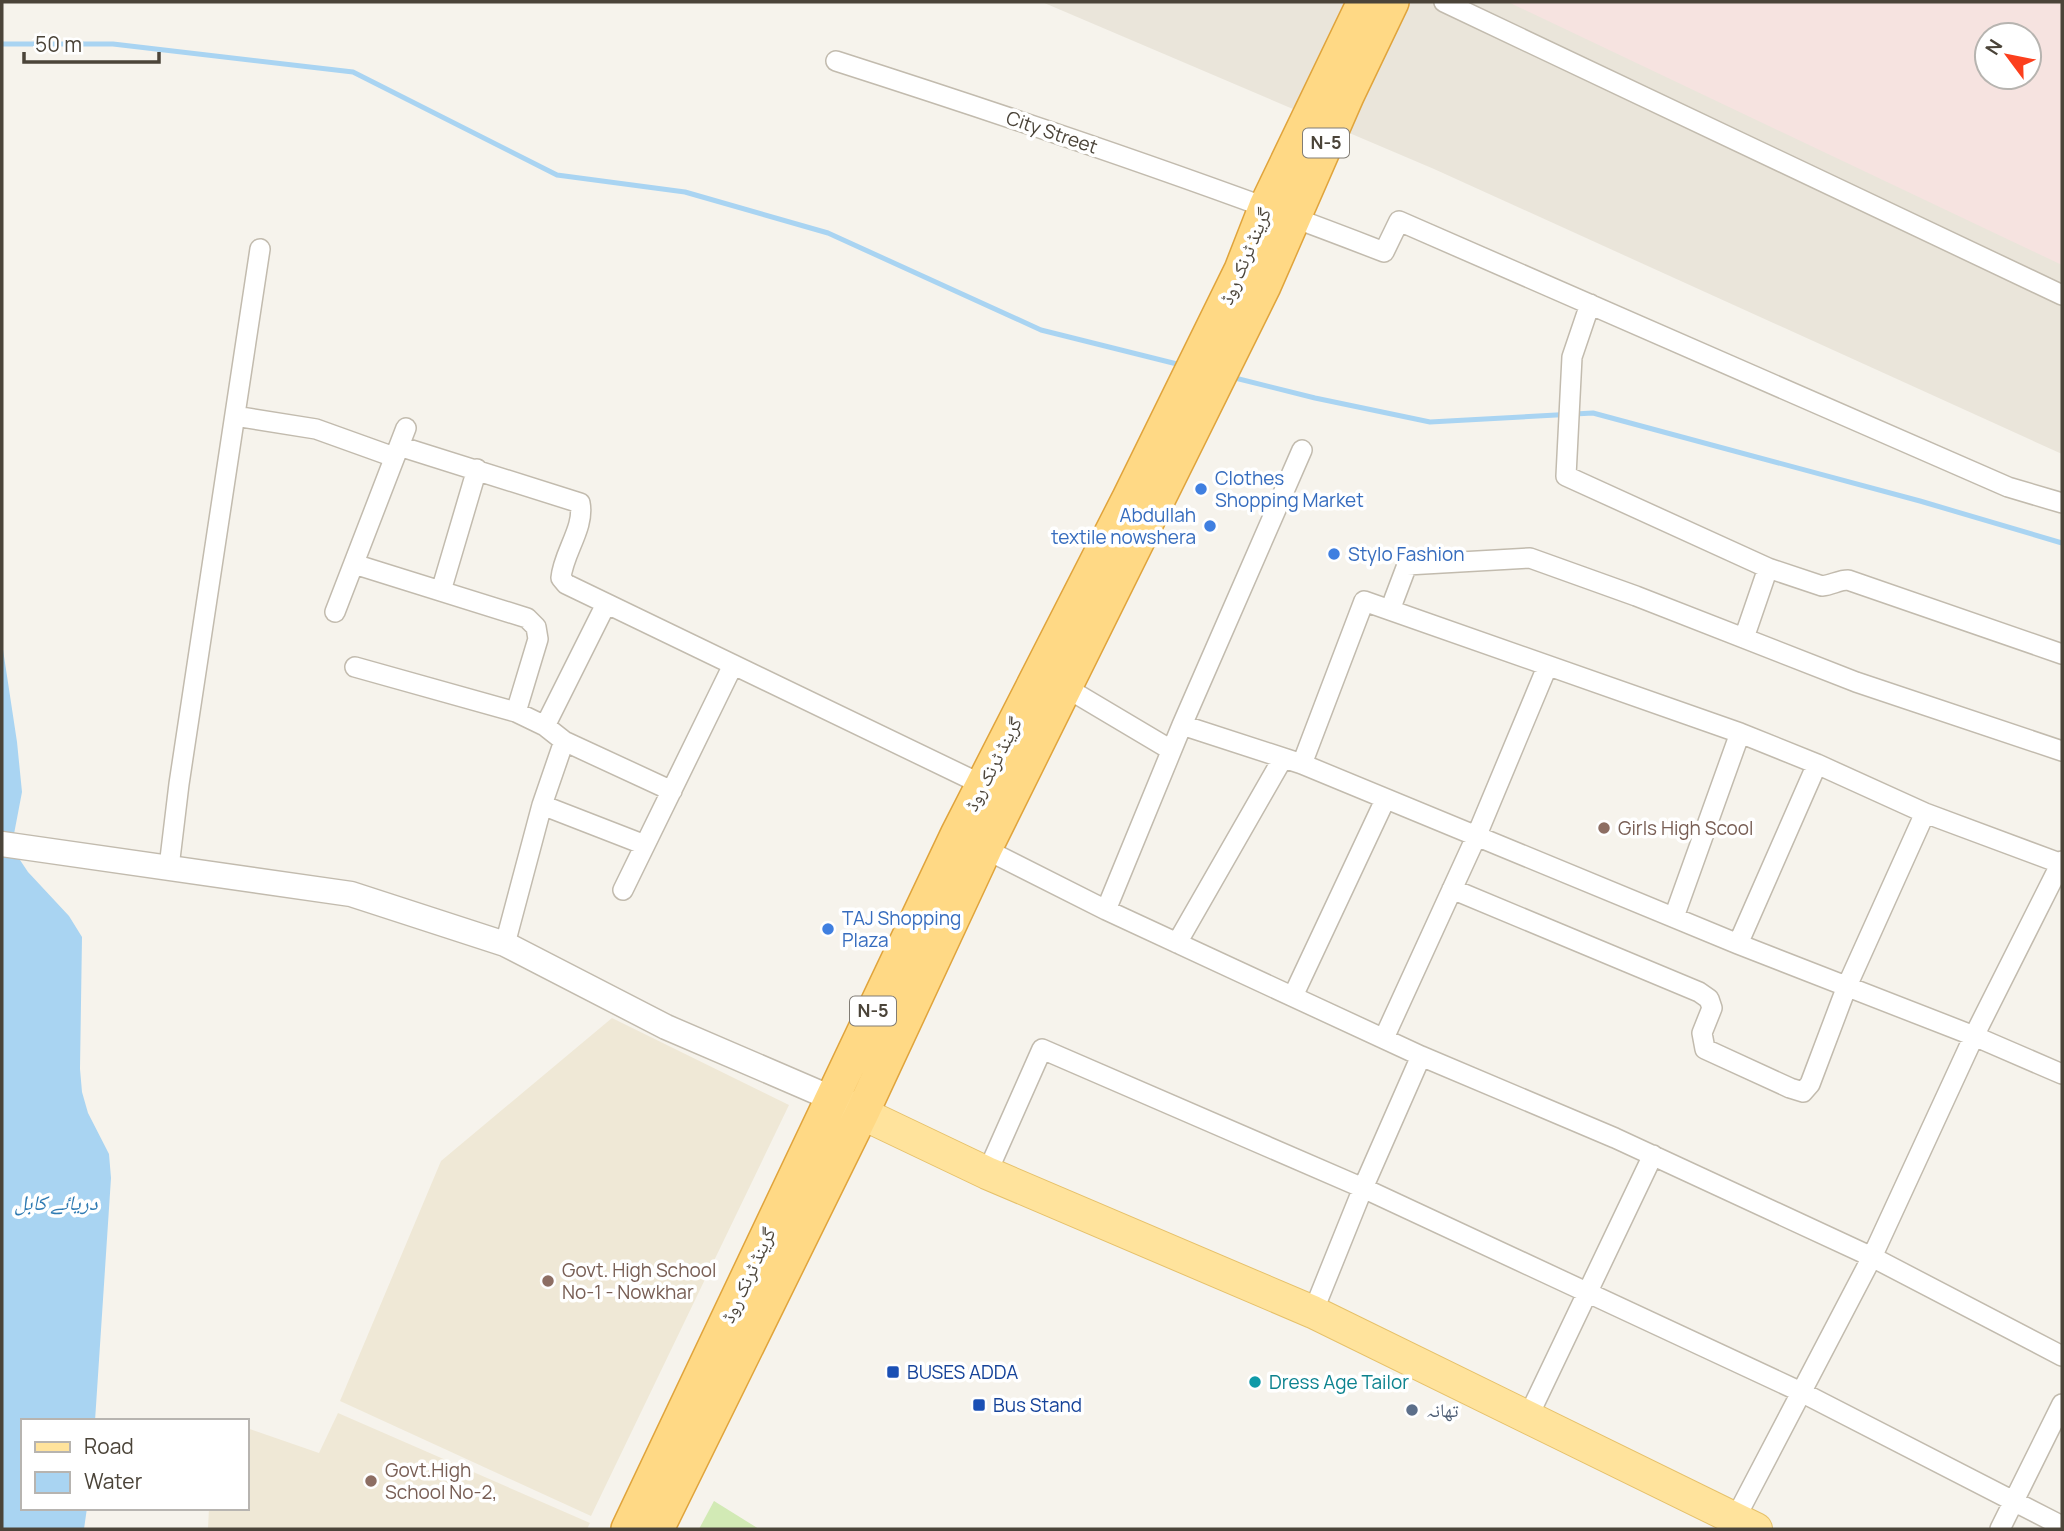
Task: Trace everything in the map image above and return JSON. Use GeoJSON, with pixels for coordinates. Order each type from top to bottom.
{"type":"FeatureCollection","features":[{"type":"Feature","properties":{"kind":"highway","name":"گرینڈ ٹرنک روڈ"},"geometry":{"type":"LineString","coordinates":[[657,1529],[862,1112],[971,842],[983,785],[1140,506],[1253,278],[1364,2]]}},
{"type":"Feature","properties":{"kind":"highway","name":"گرینڈ ٹرنک روڈ"},"geometry":{"type":"LineString","coordinates":[[1280,211],[1392,2]]}},
{"type":"Feature","properties":{"kind":"highway","name":"گرینڈ ٹرنک روڈ"},"geometry":{"type":"LineString","coordinates":[[628,1529],[831,1098],[971,842],[1065,687],[1140,506]]}},
{"type":"Feature","properties":{"kind":"main road"},"geometry":{"type":"LineString","coordinates":[[831,1098],[987,1173],[1313,1312],[1749,1526]]}},
{"type":"Feature","properties":{"kind":"street"},"geometry":{"type":"LineString","coordinates":[[1444,2],[2062,295]]}},
{"type":"Feature","properties":{"kind":"street","name":"City Street"},"geometry":{"type":"LineString","coordinates":[[836,61],[996,112],[1280,211],[1384,252],[1399,221],[1590,304]]}},
{"type":"Feature","properties":{"kind":"street"},"geometry":{"type":"LineString","coordinates":[[169,867],[179,784],[260,249]]}},
{"type":"Feature","properties":{"kind":"street"},"geometry":{"type":"LineString","coordinates":[[2062,503],[2008,487],[1590,304],[1572,357],[1566,476],[1768,568],[1822,586],[1848,580],[2062,654]]}},
{"type":"Feature","properties":{"kind":"street"},"geometry":{"type":"LineString","coordinates":[[235,416],[400,444],[580,503],[582,513],[562,568],[561,578],[566,584],[983,785]]}},
{"type":"Feature","properties":{"kind":"street"},"geometry":{"type":"LineString","coordinates":[[335,612],[400,444]]}},
{"type":"Feature","properties":{"kind":"street"},"geometry":{"type":"LineString","coordinates":[[1106,910],[1171,750],[1302,450]]}},
{"type":"Feature","properties":{"kind":"street"},"geometry":{"type":"LineString","coordinates":[[441,591],[477,470]]}},
{"type":"Feature","properties":{"kind":"street"},"geometry":{"type":"LineString","coordinates":[[1390,610],[1407,565],[1531,558],[1856,682],[2062,751]]}},
{"type":"Feature","properties":{"kind":"street"},"geometry":{"type":"LineString","coordinates":[[354,564],[527,618],[536,627],[538,639],[516,712]]}},
{"type":"Feature","properties":{"kind":"street"},"geometry":{"type":"LineString","coordinates":[[1744,638],[1768,568]]}},
{"type":"Feature","properties":{"kind":"street"},"geometry":{"type":"LineString","coordinates":[[1177,943],[1293,761],[1363,601],[1740,733],[1817,764],[1925,813],[2062,863],[1974,1036],[1872,1257],[1801,1392],[1749,1526]]}},
{"type":"Feature","properties":{"kind":"street"},"geometry":{"type":"LineString","coordinates":[[545,726],[606,604]]}},
{"type":"Feature","properties":{"kind":"street"},"geometry":{"type":"LineString","coordinates":[[623,890],[733,665]]}},
{"type":"Feature","properties":{"kind":"street"},"geometry":{"type":"LineString","coordinates":[[355,667],[516,712],[545,726],[564,741],[671,790]]}},
{"type":"Feature","properties":{"kind":"street"},"geometry":{"type":"LineString","coordinates":[[1384,1038],[1476,837],[1547,667]]}},
{"type":"Feature","properties":{"kind":"street"},"geometry":{"type":"LineString","coordinates":[[1065,687],[1171,750]]}},
{"type":"Feature","properties":{"kind":"street"},"geometry":{"type":"LineString","coordinates":[[1182,725],[1293,761],[2062,1074]]}},
{"type":"Feature","properties":{"kind":"street"},"geometry":{"type":"LineString","coordinates":[[1674,917],[1740,733]]}},
{"type":"Feature","properties":{"kind":"street"},"geometry":{"type":"LineString","coordinates":[[505,944],[542,805],[564,741]]}},
{"type":"Feature","properties":{"kind":"street"},"geometry":{"type":"LineString","coordinates":[[1738,944],[1817,764]]}},
{"type":"Feature","properties":{"kind":"street"},"geometry":{"type":"LineString","coordinates":[[1293,996],[1385,800]]}},
{"type":"Feature","properties":{"kind":"street"},"geometry":{"type":"LineString","coordinates":[[542,805],[645,845]]}},
{"type":"Feature","properties":{"kind":"street"},"geometry":{"type":"LineString","coordinates":[[1452,889],[1699,992],[1709,999],[1712,1008],[1702,1033],[1705,1049],[1803,1092],[1810,1084],[1847,986],[1925,813]]}},
{"type":"Feature","properties":{"kind":"street"},"geometry":{"type":"LineString","coordinates":[[971,842],[1106,910],[1421,1056],[1653,1155],[1872,1257],[2062,1356]]}},
{"type":"Feature","properties":{"kind":"street"},"geometry":{"type":"LineString","coordinates":[[2,844],[351,894],[505,944],[666,1027],[831,1098]]}},
{"type":"Feature","properties":{"kind":"street"},"geometry":{"type":"LineString","coordinates":[[987,1173],[1042,1049],[1363,1188],[1801,1392],[2062,1526]]}},
{"type":"Feature","properties":{"kind":"street"},"geometry":{"type":"LineString","coordinates":[[1313,1312],[1363,1188],[1421,1056]]}},
{"type":"Feature","properties":{"kind":"street"},"geometry":{"type":"LineString","coordinates":[[1528,1417],[1653,1155]]}},
{"type":"Feature","properties":{"kind":"street"},"geometry":{"type":"LineString","coordinates":[[2000,1529],[2062,1404]]}},
{"type":"Feature","properties":{"kind":"shaded area"},"geometry":{"type":"Polygon","coordinates":[[[1042,2],[2062,2],[2062,454],[1434,169],[1042,2]]]}},
{"type":"Feature","properties":{"kind":"shaded area"},"geometry":{"type":"Polygon","coordinates":[[[1508,2],[2062,2],[2062,265],[1508,2]]]}},
{"type":"Feature","properties":{"kind":"shaded area","name":"Govt. High School No-1 - Nowkhar"},"geometry":{"type":"Polygon","coordinates":[[[612,1018],[789,1105],[591,1516],[340,1401],[441,1161],[612,1018]]]}},
{"type":"Feature","properties":{"kind":"shaded area","name":"Govt.High School No-2,"},"geometry":{"type":"Polygon","coordinates":[[[338,1413],[590,1523],[587,1529],[208,1529],[209,1510],[248,1510],[248,1428],[319,1453],[338,1413]]]}},
{"type":"Feature","properties":{"kind":"green space"},"geometry":{"type":"Polygon","coordinates":[[[714,1501],[759,1529],[699,1529],[714,1501]]]}},
{"type":"Feature","properties":{"kind":"water","name":"دریائے کابل"},"geometry":{"type":"Polygon","coordinates":[[[2,643],[22,792],[14,834],[16,854],[28,872],[69,916],[82,937],[82,1092],[88,1113],[109,1154],[111,1178],[95,1419],[21,1419],[21,1510],[87,1510],[84,1529],[2,1529],[2,643]]]}},
{"type":"Feature","properties":{"kind":"waterway"},"geometry":{"type":"LineString","coordinates":[[2,44],[113,44],[353,72],[557,175],[685,192],[828,233],[1041,330],[1181,365]]}},
{"type":"Feature","properties":{"kind":"waterway"},"geometry":{"type":"LineString","coordinates":[[1231,377],[1430,422],[1593,413],[1920,501],[2062,543]]}},
{"type":"Feature","properties":{"kind":"place","name":"Clothes Shopping Market"},"geometry":{"type":"Point","coordinates":[1201,489]}},
{"type":"Feature","properties":{"kind":"place","name":"Abdullah textile nowshera"},"geometry":{"type":"Point","coordinates":[1210,526]}},
{"type":"Feature","properties":{"kind":"place","name":"Stylo Fashion"},"geometry":{"type":"Point","coordinates":[1334,554]}},
{"type":"Feature","properties":{"kind":"place","name":"Girls High Scool"},"geometry":{"type":"Point","coordinates":[1604,828]}},
{"type":"Feature","properties":{"kind":"place","name":"TAJ Shopping Plaza"},"geometry":{"type":"Point","coordinates":[828,929]}},
{"type":"Feature","properties":{"kind":"place","name":"Govt. High School No-1 - Nowkhar"},"geometry":{"type":"Point","coordinates":[548,1281]}},
{"type":"Feature","properties":{"kind":"place","name":"BUSES ADDA"},"geometry":{"type":"Point","coordinates":[893,1372]}},
{"type":"Feature","properties":{"kind":"place","name":"Dress Age Tailor"},"geometry":{"type":"Point","coordinates":[1255,1382]}},
{"type":"Feature","properties":{"kind":"place","name":"Bus Stand"},"geometry":{"type":"Point","coordinates":[979,1405]}},
{"type":"Feature","properties":{"kind":"place","name":"تھانہ"},"geometry":{"type":"Point","coordinates":[1412,1410]}},
{"type":"Feature","properties":{"kind":"place","name":"Govt.High School No-2,"},"geometry":{"type":"Point","coordinates":[371,1481]}}]}
